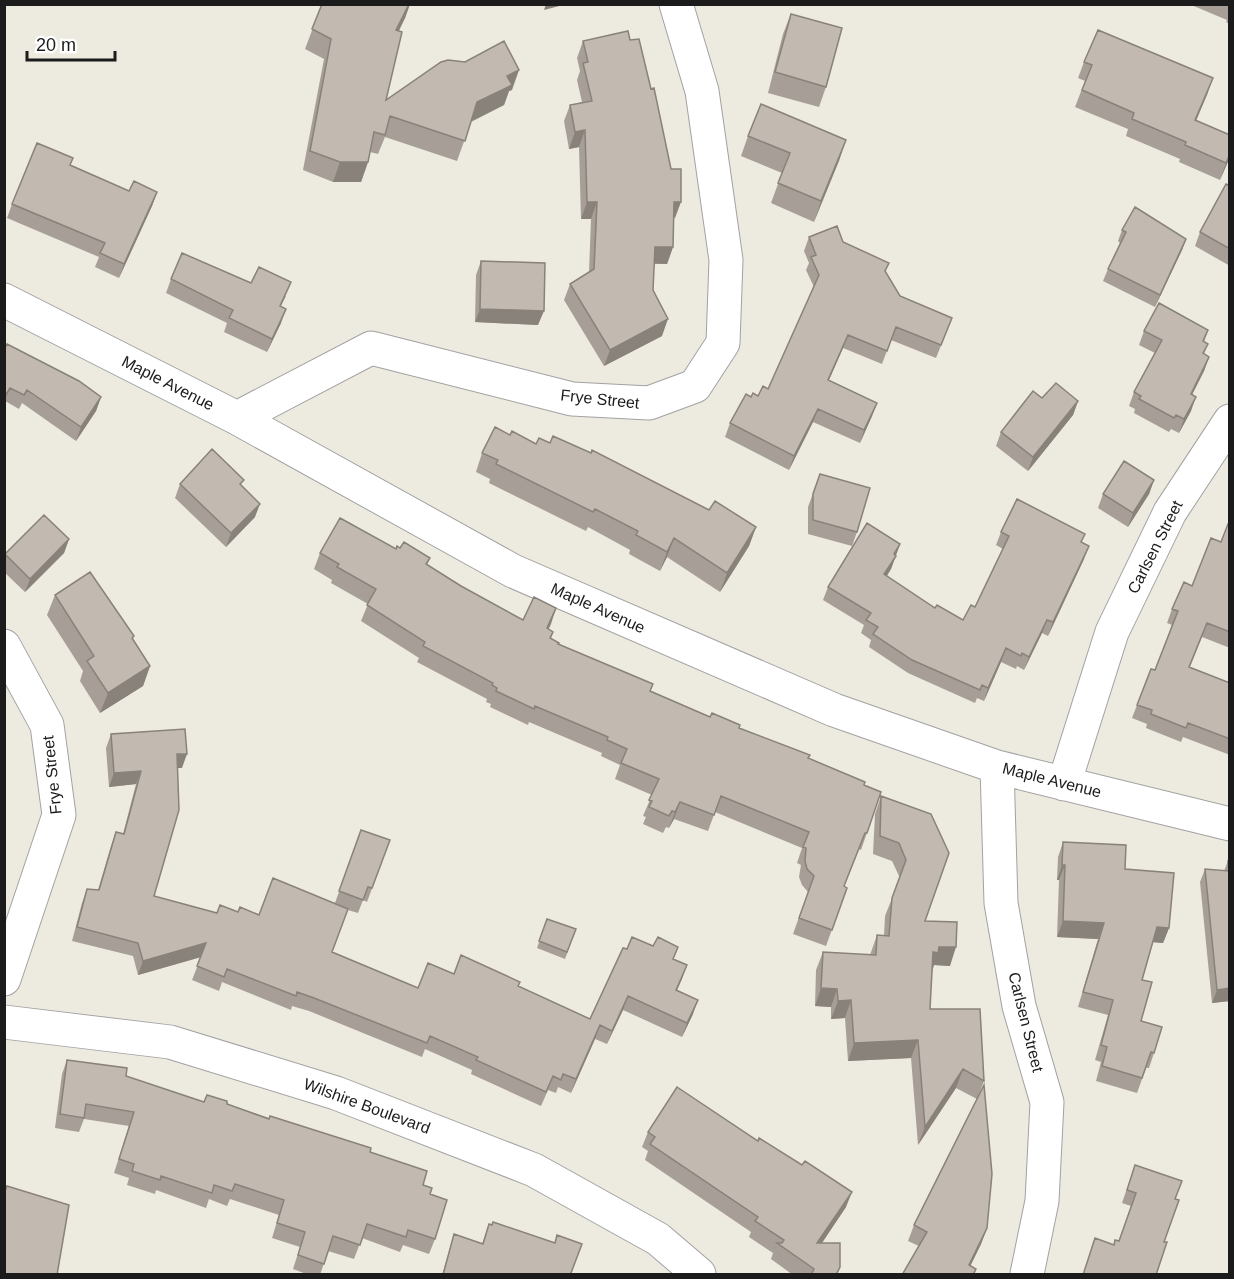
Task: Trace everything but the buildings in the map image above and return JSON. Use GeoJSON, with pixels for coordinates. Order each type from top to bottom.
{"type":"FeatureCollection","features":[{"type":"Feature","properties":{"kind":"street","name":"Frye Street"},"geometry":{"type":"LineString","coordinates":[[237,418],[371,348],[572,399],[649,404],[695,386],[723,342],[726,261],[702,91],[676,4]]}},
{"type":"Feature","properties":{"kind":"street","name":"Maple Avenue"},"geometry":{"type":"LineString","coordinates":[[4,300],[237,418],[513,571],[834,711],[997,767],[1230,824]]}},
{"type":"Feature","properties":{"kind":"street","name":"Carlsen Street"},"geometry":{"type":"LineString","coordinates":[[1064,784],[1112,632],[1170,512],[1230,421]]}},
{"type":"Feature","properties":{"kind":"street","name":"Frye Street"},"geometry":{"type":"LineString","coordinates":[[4,646],[47,725],[59,816],[4,979]]}},
{"type":"Feature","properties":{"kind":"street","name":"Carlsen Street"},"geometry":{"type":"LineString","coordinates":[[997,767],[1001,903],[1019,1006],[1047,1102],[1042,1201],[1027,1275]]}},
{"type":"Feature","properties":{"kind":"street","name":"Wilshire Boulevard"},"geometry":{"type":"LineString","coordinates":[[4,1022],[170,1042],[336,1093],[534,1170],[658,1239],[699,1275]]}}]}
